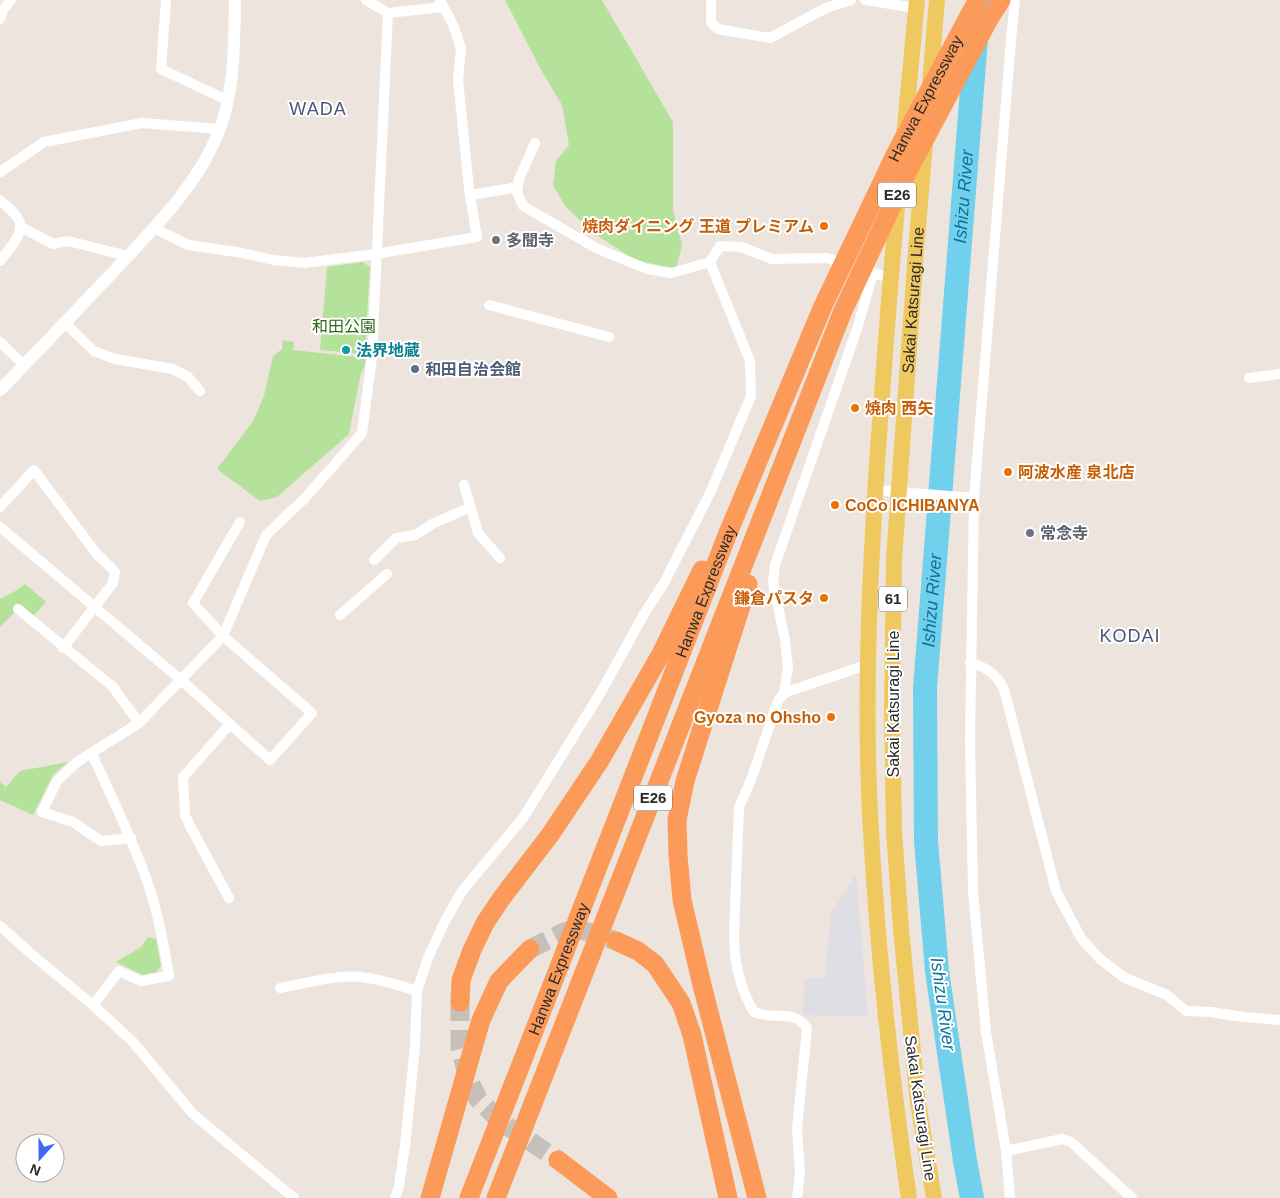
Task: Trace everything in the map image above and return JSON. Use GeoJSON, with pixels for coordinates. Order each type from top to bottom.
{"type":"FeatureCollection","features":[{"type":"Feature","properties":{"kind":"highway","name":"Hanwa Expressway"},"geometry":{"type":"LineString","coordinates":[[469,1198],[728,533],[788,394],[823,306],[896,153],[978,0]]}},
{"type":"Feature","properties":{"kind":"highway","name":"Hanwa Expressway"},"geometry":{"type":"LineString","coordinates":[[496,1198],[842,313],[911,165],[1001,0]]}},
{"type":"Feature","properties":{"kind":"highway"},"geometry":{"type":"LineString","coordinates":[[757,1198],[682,900],[678,855],[678,820],[685,781],[808,398]]}},
{"type":"Feature","properties":{"kind":"highway"},"geometry":{"type":"LineString","coordinates":[[460,1002],[461,980],[472,950],[485,923],[550,835],[599,762],[661,654],[702,571],[728,533]]}},
{"type":"Feature","properties":{"kind":"highway"},"geometry":{"type":"LineString","coordinates":[[616,941],[638,951],[655,964],[681,1003],[692,1035],[728,1198]]}},
{"type":"Feature","properties":{"kind":"highway"},"geometry":{"type":"LineString","coordinates":[[430,1198],[481,1020],[499,981],[530,949]]}},
{"type":"Feature","properties":{"kind":"highway"},"geometry":{"type":"LineString","coordinates":[[558,1160],[608,1198]]}},
{"type":"Feature","properties":{"kind":"main road","name":"Sakai Katsuragi Line"},"geometry":{"type":"LineString","coordinates":[[934,1198],[917,1094],[900,929],[894,831],[892,715],[894,559],[906,493],[937,0]]}},
{"type":"Feature","properties":{"kind":"main road","name":"Sakai Katsuragi Line"},"geometry":{"type":"LineString","coordinates":[[909,1198],[894,1097],[873,860],[869,745],[869,664],[875,490],[890,278],[916,4]]}},
{"type":"Feature","properties":{"kind":"street"},"geometry":{"type":"LineString","coordinates":[[0,19],[11,0]]}},
{"type":"Feature","properties":{"kind":"street"},"geometry":{"type":"LineString","coordinates":[[166,0],[161,68],[226,100]]}},
{"type":"Feature","properties":{"kind":"street"},"geometry":{"type":"LineString","coordinates":[[0,390],[154,228],[198,171],[210,151],[219,129],[226,100],[234,56],[235,0]]}},
{"type":"Feature","properties":{"kind":"street"},"geometry":{"type":"LineString","coordinates":[[154,228],[188,245],[243,253],[273,260],[304,263],[376,254],[477,237],[470,195],[458,80],[461,48],[453,25],[442,4],[388,13],[366,0]]}},
{"type":"Feature","properties":{"kind":"street"},"geometry":{"type":"LineString","coordinates":[[712,0],[711,22],[718,29],[770,38],[826,8],[851,0]]}},
{"type":"Feature","properties":{"kind":"street"},"geometry":{"type":"LineString","coordinates":[[866,0],[916,4]]}},
{"type":"Feature","properties":{"kind":"street"},"geometry":{"type":"LineString","coordinates":[[1010,1198],[1006,1151],[986,1032],[973,892],[970,798],[970,663],[971,498],[1015,0]]}},
{"type":"Feature","properties":{"kind":"street"},"geometry":{"type":"LineString","coordinates":[[131,838],[101,841],[73,822],[42,812],[57,781],[77,762],[139,723],[223,636],[266,535],[306,497],[362,433],[372,357],[388,13]]}},
{"type":"Feature","properties":{"kind":"street"},"geometry":{"type":"LineString","coordinates":[[0,172],[44,142],[142,123],[219,129]]}},
{"type":"Feature","properties":{"kind":"street"},"geometry":{"type":"LineString","coordinates":[[535,143],[519,179],[517,192],[523,206],[596,248],[648,269],[671,273],[710,262],[720,246],[741,248],[772,259],[827,258],[890,278]]}},
{"type":"Feature","properties":{"kind":"street"},"geometry":{"type":"LineString","coordinates":[[470,195],[518,186]]}},
{"type":"Feature","properties":{"kind":"street"},"geometry":{"type":"LineString","coordinates":[[0,200],[18,218],[21,226],[18,235],[0,261]]}},
{"type":"Feature","properties":{"kind":"street"},"geometry":{"type":"LineString","coordinates":[[21,226],[53,244],[68,241],[128,256]]}},
{"type":"Feature","properties":{"kind":"street"},"geometry":{"type":"LineString","coordinates":[[395,1198],[399,1186],[405,1146],[417,991],[428,958],[462,891],[523,818],[602,692],[644,614],[664,583],[710,491],[751,396],[750,361],[710,262]]}},
{"type":"Feature","properties":{"kind":"street"},"geometry":{"type":"LineString","coordinates":[[797,1198],[800,1173],[797,1128],[807,1028],[802,1020],[793,1016],[759,1015],[754,1012],[737,972],[734,953],[739,807],[751,780],[778,701],[784,693],[788,667],[785,640],[773,582],[775,565],[858,326],[873,273]]}},
{"type":"Feature","properties":{"kind":"street"},"geometry":{"type":"LineString","coordinates":[[489,305],[609,336]]}},
{"type":"Feature","properties":{"kind":"street"},"geometry":{"type":"LineString","coordinates":[[65,323],[94,351],[115,358],[173,369],[188,377],[200,391]]}},
{"type":"Feature","properties":{"kind":"street"},"geometry":{"type":"LineString","coordinates":[[0,342],[24,365]]}},
{"type":"Feature","properties":{"kind":"street"},"geometry":{"type":"LineString","coordinates":[[1249,378],[1280,374]]}},
{"type":"Feature","properties":{"kind":"street"},"geometry":{"type":"LineString","coordinates":[[0,507],[34,470],[96,553],[114,572],[113,583],[64,648]]}},
{"type":"Feature","properties":{"kind":"street"},"geometry":{"type":"LineString","coordinates":[[464,485],[478,533],[500,558]]}},
{"type":"Feature","properties":{"kind":"street"},"geometry":{"type":"LineString","coordinates":[[875,490],[971,498]]}},
{"type":"Feature","properties":{"kind":"street"},"geometry":{"type":"LineString","coordinates":[[374,560],[396,538],[415,536],[434,522],[471,507]]}},
{"type":"Feature","properties":{"kind":"street"},"geometry":{"type":"LineString","coordinates":[[0,527],[181,680],[270,760],[312,713],[223,636],[193,603],[240,522]]}},
{"type":"Feature","properties":{"kind":"street"},"geometry":{"type":"LineString","coordinates":[[340,615],[387,574]]}},
{"type":"Feature","properties":{"kind":"street"},"geometry":{"type":"LineString","coordinates":[[18,609],[113,687],[139,723]]}},
{"type":"Feature","properties":{"kind":"street"},"geometry":{"type":"LineString","coordinates":[[970,663],[990,670],[998,678],[1004,689],[1056,891],[1081,938],[1100,959],[1125,978],[1167,995],[1186,1011],[1280,1020]]}},
{"type":"Feature","properties":{"kind":"street"},"geometry":{"type":"LineString","coordinates":[[784,693],[869,664]]}},
{"type":"Feature","properties":{"kind":"street"},"geometry":{"type":"LineString","coordinates":[[229,898],[185,815],[182,777],[230,724]]}},
{"type":"Feature","properties":{"kind":"street"},"geometry":{"type":"LineString","coordinates":[[92,754],[131,838],[147,881],[160,925],[169,976],[141,981],[119,971],[93,1005]]}},
{"type":"Feature","properties":{"kind":"street"},"geometry":{"type":"LineString","coordinates":[[0,926],[93,1005],[132,1041],[193,1114],[294,1198]]}},
{"type":"Feature","properties":{"kind":"street"},"geometry":{"type":"LineString","coordinates":[[280,988],[339,977],[359,976],[400,985],[417,991]]}},
{"type":"Feature","properties":{"kind":"street"},"geometry":{"type":"LineString","coordinates":[[1006,1151],[1062,1139],[1071,1142],[1132,1198]]}},
{"type":"Feature","properties":{"kind":"shaded area"},"geometry":{"type":"Polygon","coordinates":[[[856,874],[868,1016],[803,1015],[805,979],[825,977],[831,913],[856,874]]]}},
{"type":"Feature","properties":{"kind":"green space"},"geometry":{"type":"Polygon","coordinates":[[[505,0],[602,0],[673,122],[673,210],[682,245],[676,269],[635,260],[592,232],[565,206],[553,185],[556,161],[569,145],[562,105],[540,68],[505,0]]]}},
{"type":"Feature","properties":{"kind":"green space","name":"和田公園"},"geometry":{"type":"Polygon","coordinates":[[[363,262],[370,267],[365,354],[320,350],[327,267],[363,262]]]}},
{"type":"Feature","properties":{"kind":"green space"},"geometry":{"type":"Polygon","coordinates":[[[283,340],[294,342],[293,350],[365,358],[365,364],[361,373],[349,434],[277,497],[260,501],[217,469],[253,421],[264,396],[273,356],[282,349],[283,340]]]}},
{"type":"Feature","properties":{"kind":"green space"},"geometry":{"type":"Polygon","coordinates":[[[25,584],[46,602],[33,616],[22,605],[0,627],[0,599],[25,584]]]}},
{"type":"Feature","properties":{"kind":"green space"},"geometry":{"type":"Polygon","coordinates":[[[68,762],[53,775],[33,815],[0,800],[0,782],[6,787],[20,771],[68,762]]]}},
{"type":"Feature","properties":{"kind":"green space"},"geometry":{"type":"Polygon","coordinates":[[[148,937],[156,939],[161,966],[156,972],[143,975],[116,962],[141,947],[148,937]]]}},
{"type":"Feature","properties":{"kind":"waterway","name":"Ishizu River"},"geometry":{"type":"LineString","coordinates":[[972,1198],[937,971],[926,841],[925,688],[979,0]]}},
{"type":"Feature","properties":{"kind":"tunnel"},"geometry":{"type":"LineString","coordinates":[[530,949],[564,932],[578,929],[613,940]]}},
{"type":"Feature","properties":{"kind":"tunnel"},"geometry":{"type":"LineString","coordinates":[[460,1002],[460,1048],[467,1075],[478,1099],[500,1121],[558,1160]]}},
{"type":"Feature","properties":{"kind":"place","name":"焼肉ダイニング 王道 プレミアム"},"geometry":{"type":"Point","coordinates":[824,226]}},
{"type":"Feature","properties":{"kind":"place","name":"多聞寺"},"geometry":{"type":"Point","coordinates":[496,240]}},
{"type":"Feature","properties":{"kind":"place","name":"法界地蔵"},"geometry":{"type":"Point","coordinates":[346,350]}},
{"type":"Feature","properties":{"kind":"place","name":"和田自治会館"},"geometry":{"type":"Point","coordinates":[415,369]}},
{"type":"Feature","properties":{"kind":"place","name":"焼肉 西矢"},"geometry":{"type":"Point","coordinates":[855,408]}},
{"type":"Feature","properties":{"kind":"place","name":"阿波水産 泉北店"},"geometry":{"type":"Point","coordinates":[1008,472]}},
{"type":"Feature","properties":{"kind":"place","name":"CoCo ICHIBANYA"},"geometry":{"type":"Point","coordinates":[835,505]}},
{"type":"Feature","properties":{"kind":"place","name":"常念寺"},"geometry":{"type":"Point","coordinates":[1030,533]}},
{"type":"Feature","properties":{"kind":"place","name":"鎌倉パスタ"},"geometry":{"type":"Point","coordinates":[824,598]}},
{"type":"Feature","properties":{"kind":"place","name":"Gyoza no Ohsho"},"geometry":{"type":"Point","coordinates":[831,717]}},
{"type":"Feature","properties":{"kind":"district","name":"WADA"},"geometry":{"type":"Point","coordinates":[318,109]}},
{"type":"Feature","properties":{"kind":"district","name":"KODAI"},"geometry":{"type":"Point","coordinates":[1130,636]}}]}
